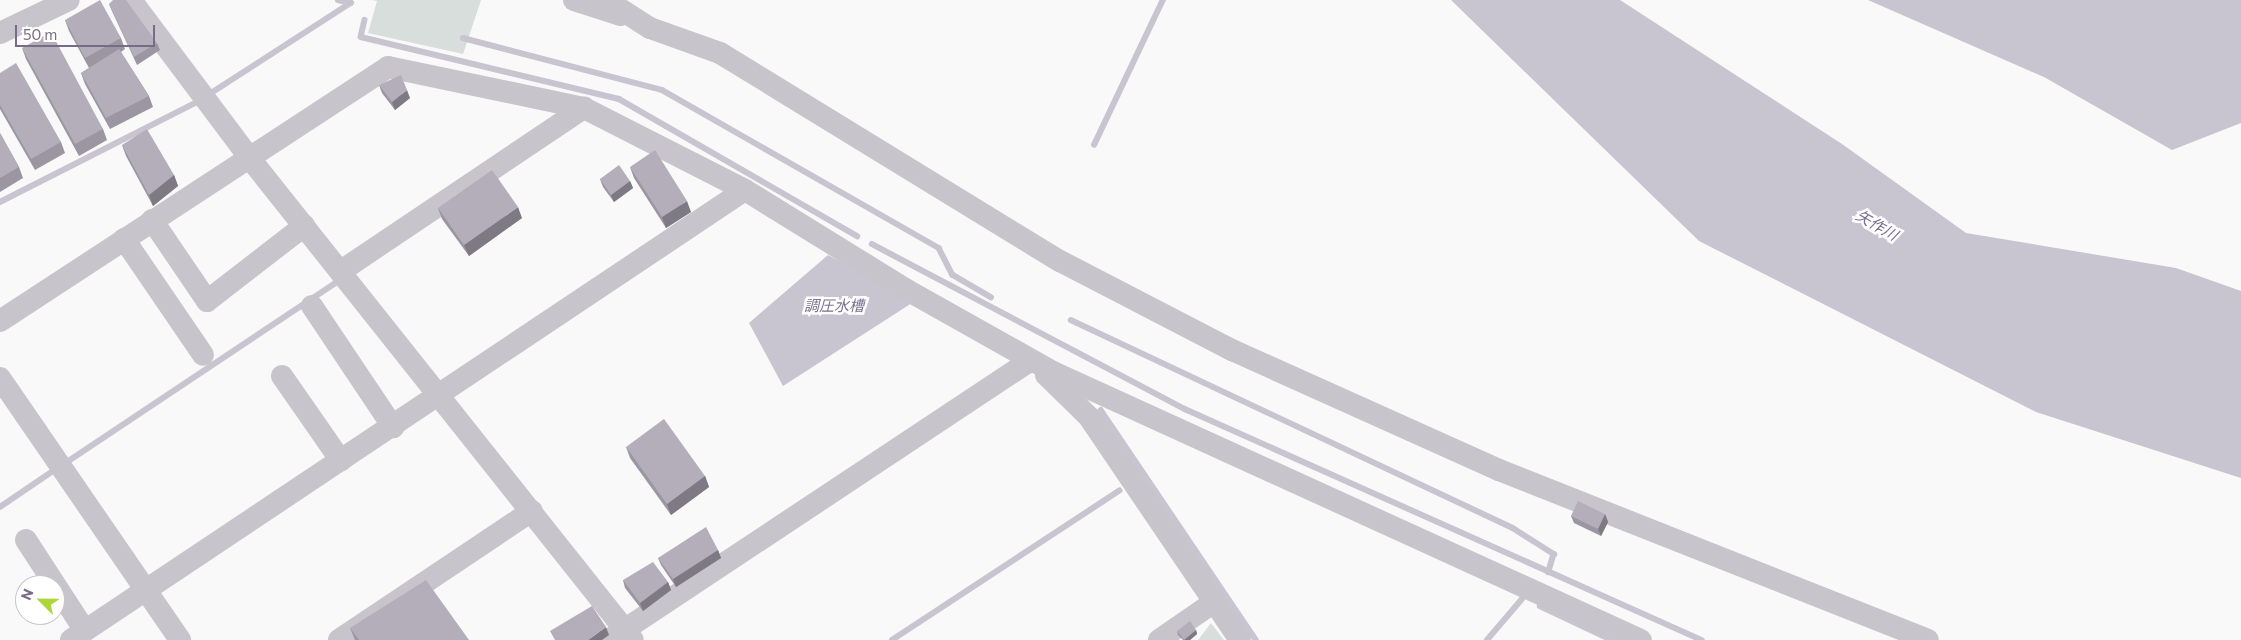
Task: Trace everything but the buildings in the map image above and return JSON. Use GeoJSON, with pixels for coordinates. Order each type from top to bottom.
{"type":"FeatureCollection","features":[{"type":"Feature","properties":{"kind":"street"},"geometry":{"type":"LineString","coordinates":[[0,33],[30,8],[69,0]]}},
{"type":"Feature","properties":{"kind":"street"},"geometry":{"type":"LineString","coordinates":[[131,0],[248,156],[442,395],[532,511],[622,636],[1031,360]]}},
{"type":"Feature","properties":{"kind":"street"},"geometry":{"type":"LineString","coordinates":[[574,0],[638,21],[720,53],[1060,260],[1232,350],[1498,470],[1928,640]]}},
{"type":"Feature","properties":{"kind":"street"},"geometry":{"type":"LineString","coordinates":[[606,0],[638,21]]}},
{"type":"Feature","properties":{"kind":"street"},"geometry":{"type":"LineString","coordinates":[[0,321],[248,156],[388,67],[584,108],[745,190],[1031,360],[1641,640]]}},
{"type":"Feature","properties":{"kind":"street"},"geometry":{"type":"LineString","coordinates":[[341,271],[584,108]]}},
{"type":"Feature","properties":{"kind":"street"},"geometry":{"type":"LineString","coordinates":[[26,540],[78,635],[442,395],[745,190]]}},
{"type":"Feature","properties":{"kind":"street"},"geometry":{"type":"LineString","coordinates":[[152,220],[207,301],[304,226]]}},
{"type":"Feature","properties":{"kind":"street"},"geometry":{"type":"LineString","coordinates":[[124,239],[203,355]]}},
{"type":"Feature","properties":{"kind":"street"},"geometry":{"type":"LineString","coordinates":[[312,306],[393,427]]}},
{"type":"Feature","properties":{"kind":"street"},"geometry":{"type":"LineString","coordinates":[[1031,360],[1089,417],[1240,640]]}},
{"type":"Feature","properties":{"kind":"street"},"geometry":{"type":"LineString","coordinates":[[282,376],[341,461]]}},
{"type":"Feature","properties":{"kind":"street"},"geometry":{"type":"LineString","coordinates":[[0,378],[180,640]]}},
{"type":"Feature","properties":{"kind":"street"},"geometry":{"type":"LineString","coordinates":[[339,640],[532,511]]}},
{"type":"Feature","properties":{"kind":"street"},"geometry":{"type":"LineString","coordinates":[[1159,640],[1214,602]]}},
{"type":"Feature","properties":{"kind":"shaded area"},"geometry":{"type":"Polygon","coordinates":[[[372,0],[481,0],[463,54],[368,33],[377,1],[372,0]]]}},
{"type":"Feature","properties":{"kind":"shaded area"},"geometry":{"type":"Polygon","coordinates":[[[1211,623],[1224,640],[1198,640],[1211,623]]]}},
{"type":"Feature","properties":{"kind":"water","name":"矢作川"},"geometry":{"type":"Polygon","coordinates":[[[1451,0],[1620,0],[1842,144],[1966,233],[2176,268],[2241,291],[2241,478],[2036,412],[1699,241],[1451,0]]]}},
{"type":"Feature","properties":{"kind":"water"},"geometry":{"type":"Polygon","coordinates":[[[1868,0],[2241,0],[2241,123],[2172,150],[2044,77],[1868,0]]]}},
{"type":"Feature","properties":{"kind":"water","name":"調圧水槽"},"geometry":{"type":"Polygon","coordinates":[[[828,255],[915,301],[783,386],[749,323],[828,255]]]}},
{"type":"Feature","properties":{"kind":"waterway"},"geometry":{"type":"LineString","coordinates":[[338,0],[351,3]]}},
{"type":"Feature","properties":{"kind":"waterway"},"geometry":{"type":"LineString","coordinates":[[1094,145],[1163,0]]}},
{"type":"Feature","properties":{"kind":"waterway"},"geometry":{"type":"LineString","coordinates":[[208,95],[351,3]]}},
{"type":"Feature","properties":{"kind":"waterway"},"geometry":{"type":"LineString","coordinates":[[365,20],[361,37],[619,99],[857,236]]}},
{"type":"Feature","properties":{"kind":"waterway"},"geometry":{"type":"LineString","coordinates":[[463,38],[662,90],[939,248],[953,275],[991,297]]}},
{"type":"Feature","properties":{"kind":"waterway"},"geometry":{"type":"LineString","coordinates":[[0,202],[199,101]]}},
{"type":"Feature","properties":{"kind":"waterway"},"geometry":{"type":"LineString","coordinates":[[872,244],[1185,409],[1702,640]]}},
{"type":"Feature","properties":{"kind":"waterway"},"geometry":{"type":"LineString","coordinates":[[64,464],[338,281]]}},
{"type":"Feature","properties":{"kind":"waterway"},"geometry":{"type":"LineString","coordinates":[[1071,320],[1513,528],[1554,554],[1549,572]]}},
{"type":"Feature","properties":{"kind":"waterway"},"geometry":{"type":"LineString","coordinates":[[1101,410],[1256,640]]}},
{"type":"Feature","properties":{"kind":"waterway"},"geometry":{"type":"LineString","coordinates":[[0,507],[56,469]]}},
{"type":"Feature","properties":{"kind":"waterway"},"geometry":{"type":"LineString","coordinates":[[892,640],[1119,491]]}},
{"type":"Feature","properties":{"kind":"waterway"},"geometry":{"type":"LineString","coordinates":[[1487,640],[1522,599]]}},
{"type":"Feature","properties":{"kind":"waterway"},"geometry":{"type":"LineString","coordinates":[[1540,606],[1612,640]]}}]}
